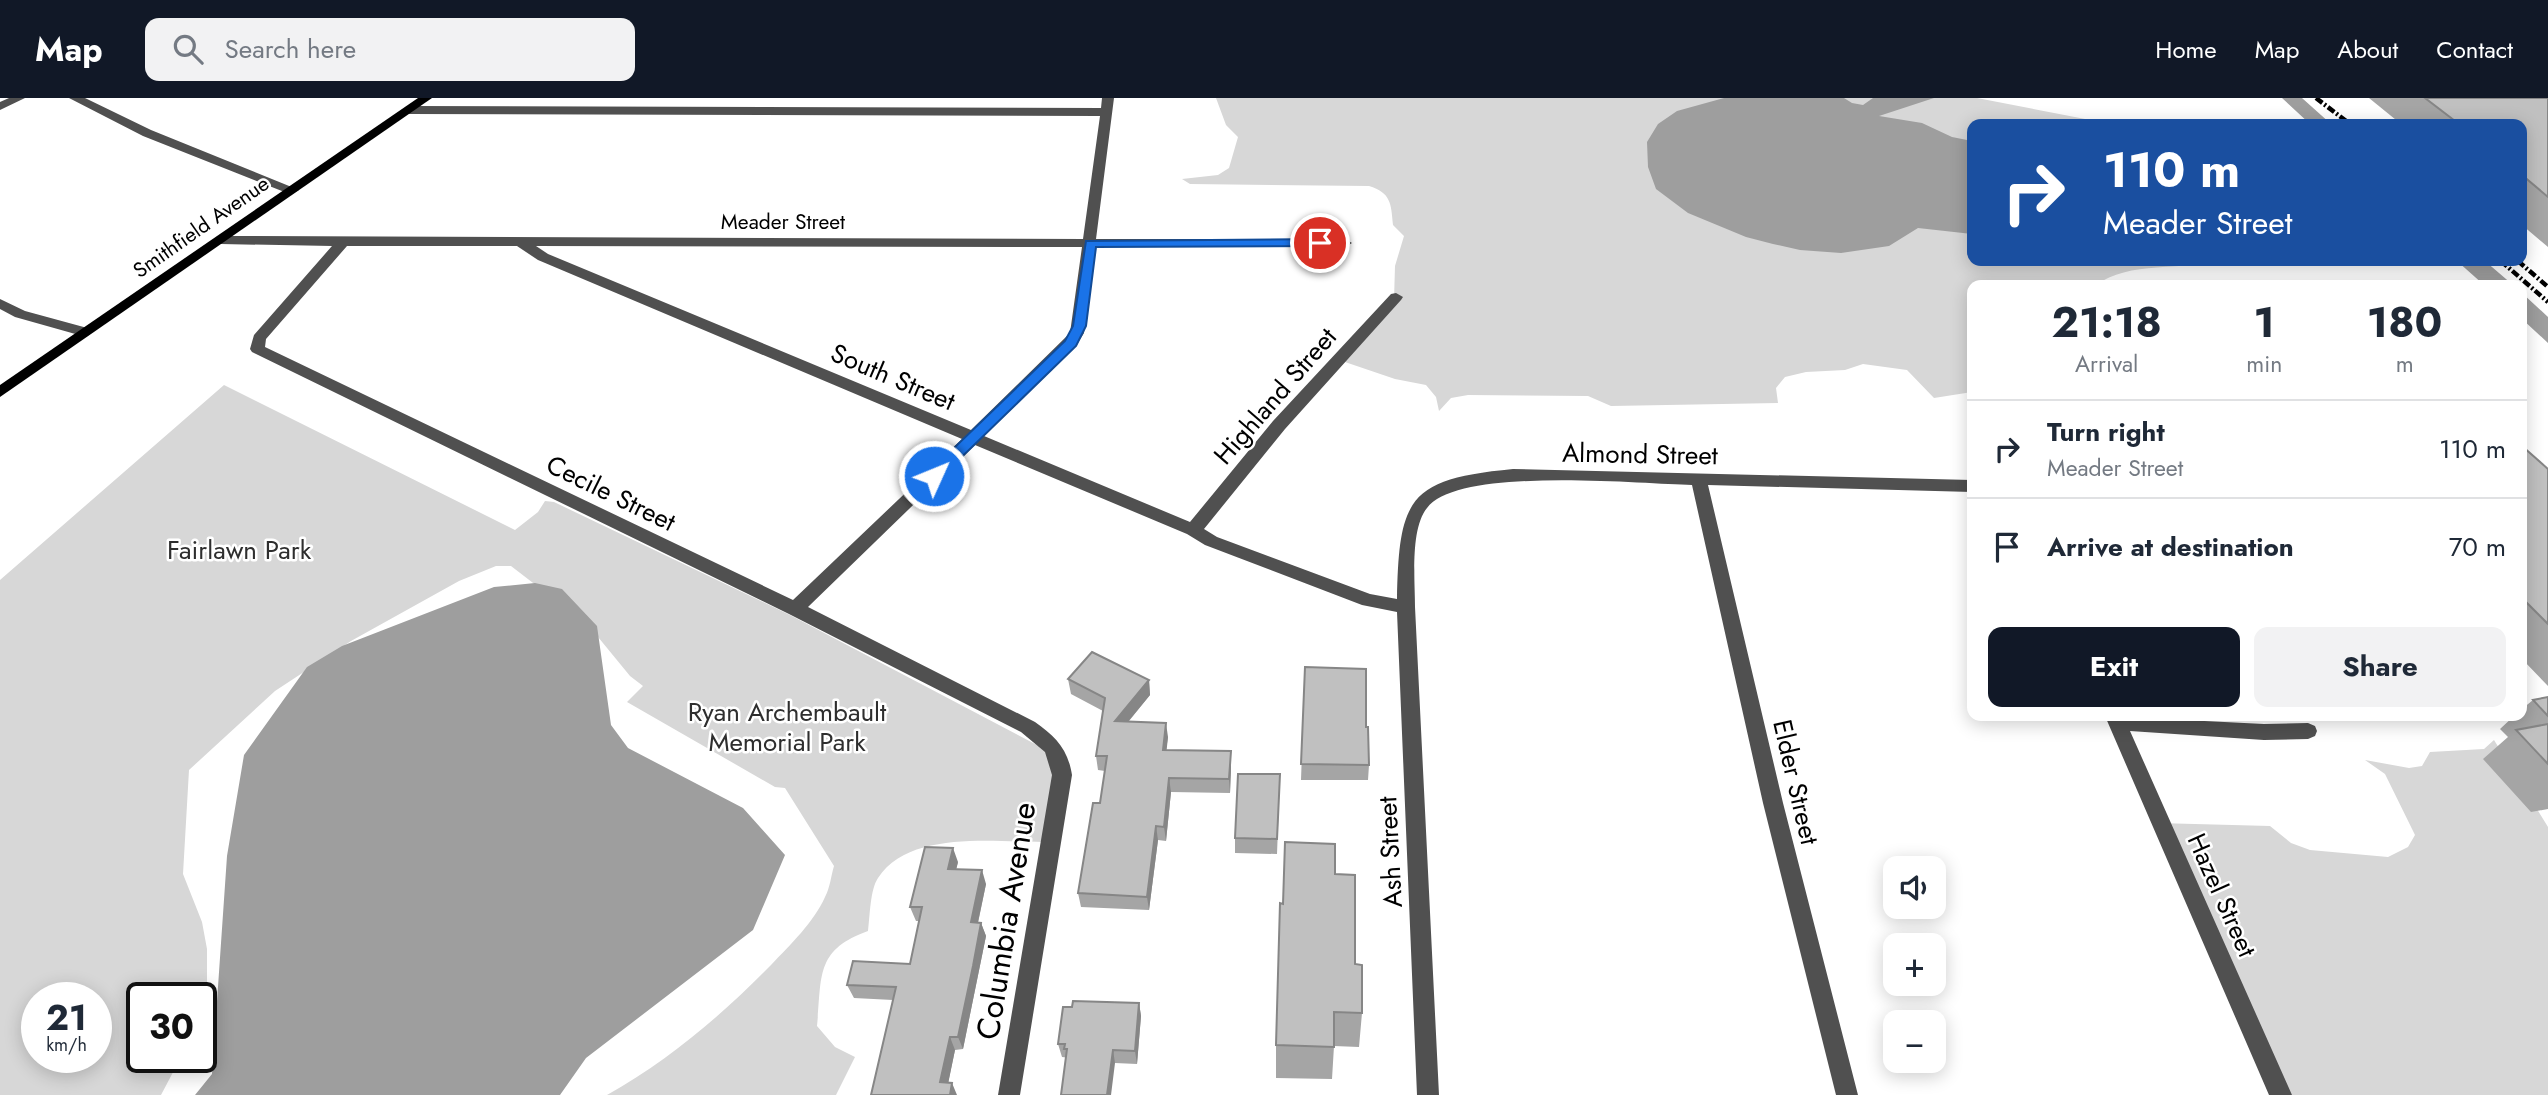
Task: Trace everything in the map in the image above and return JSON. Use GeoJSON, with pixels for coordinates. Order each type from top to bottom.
{"type":"FeatureCollection","features":[{"type":"Feature","properties":{"kind":"main road","name":"Smithfield Avenue"},"geometry":{"type":"LineString","coordinates":[[0,392],[426,98]]}},
{"type":"Feature","properties":{"kind":"street"},"geometry":{"type":"LineString","coordinates":[[0,106],[19,98]]}},
{"type":"Feature","properties":{"kind":"street"},"geometry":{"type":"LineString","coordinates":[[75,98],[147,133],[292,190]]}},
{"type":"Feature","properties":{"kind":"street"},"geometry":{"type":"LineString","coordinates":[[409,110],[1107,105],[1091,243],[1077,333],[1071,343],[795,608]]}},
{"type":"Feature","properties":{"kind":"street","name":"Meader Street"},"geometry":{"type":"LineString","coordinates":[[221,240],[343,243],[1345,243]]}},
{"type":"Feature","properties":{"kind":"street","name":"Cecile Street"},"geometry":{"type":"LineString","coordinates":[[343,243],[259,338],[257,349],[795,608],[1028,727],[1048,741],[1060,757]]}},
{"type":"Feature","properties":{"kind":"street","name":"South Street"},"geometry":{"type":"LineString","coordinates":[[521,243],[543,257],[1194,530],[1211,541],[1368,600],[1406,607]]}},
{"type":"Feature","properties":{"kind":"street","name":"Highland Street"},"geometry":{"type":"LineString","coordinates":[[1194,530],[1279,425],[1396,297]]}},
{"type":"Feature","properties":{"kind":"street"},"geometry":{"type":"LineString","coordinates":[[0,303],[20,314],[86,332]]}},
{"type":"Feature","properties":{"kind":"street","name":"Almond Street"},"geometry":{"type":"LineString","coordinates":[[1406,607],[1407,535],[1421,502],[1435,489],[1456,481],[1503,476],[1967,486]]}},
{"type":"Feature","properties":{"kind":"street","name":"Elder Street"},"geometry":{"type":"LineString","coordinates":[[1699,480],[1773,803],[1847,1095]]}},
{"type":"Feature","properties":{"kind":"street","name":"Ash Street"},"geometry":{"type":"LineString","coordinates":[[1406,607],[1428,1095]]}},
{"type":"Feature","properties":{"kind":"street","name":"Hazel Street"},"geometry":{"type":"LineString","coordinates":[[2116,721],[2197,911],[2281,1095]]}},
{"type":"Feature","properties":{"kind":"street"},"geometry":{"type":"LineString","coordinates":[[2138,721],[2264,732],[2308,730]]}},
{"type":"Feature","properties":{"kind":"street","name":"Columbia Avenue"},"geometry":{"type":"LineString","coordinates":[[1009,1095],[1062,775],[1060,757]]}},
{"type":"Feature","properties":{"kind":"green space"},"geometry":{"type":"Polygon","coordinates":[[[1216,98],[1977,98],[2085,119],[1967,119],[1967,266],[2181,266],[2140,269],[2104,280],[1967,280],[1967,393],[1934,398],[1907,370],[1863,364],[1845,370],[1806,372],[1785,377],[1776,388],[1778,403],[1611,406],[1588,396],[1468,395],[1451,398],[1439,411],[1436,397],[1426,385],[1395,379],[1342,361],[1394,300],[1395,266],[1404,236],[1393,225],[1386,196],[1369,186],[1190,184],[1182,179],[1218,175],[1229,168],[1238,137],[1226,125],[1216,98]]]}},
{"type":"Feature","properties":{"kind":"green space"},"geometry":{"type":"Polygon","coordinates":[[[224,385],[515,530],[538,512],[545,501],[554,502],[790,615],[1056,755],[1043,842],[977,841],[931,846],[910,852],[892,863],[878,878],[872,896],[868,931],[838,947],[824,967],[821,979],[817,1026],[835,1047],[855,1057],[836,1095],[607,1095],[630,1082],[694,1036],[771,965],[815,915],[827,893],[834,866],[785,788],[775,787],[627,702],[643,686],[630,676],[589,626],[511,566],[496,566],[459,581],[351,641],[275,691],[189,770],[183,874],[202,922],[207,949],[207,982],[126,982],[126,1073],[173,1073],[161,1095],[0,1095],[0,580],[224,385]]]}},
{"type":"Feature","properties":{"kind":"green space"},"geometry":{"type":"Polygon","coordinates":[[[2494,740],[2548,827],[2548,1095],[2281,1095],[2157,823],[2270,826],[2291,843],[2310,850],[2388,857],[2408,847],[2415,835],[2385,774],[2365,760],[2409,768],[2422,766],[2430,752],[2484,749],[2494,740]]]}},
{"type":"Feature","properties":{"kind":"shaded area"},"geometry":{"type":"Polygon","coordinates":[[[1724,98],[1844,98],[1863,105],[1873,98],[1934,98],[1879,116],[1922,123],[1952,137],[1967,140],[1967,233],[1918,228],[1889,246],[1841,253],[1800,250],[1746,237],[1688,213],[1656,189],[1648,167],[1647,142],[1658,124],[1677,111],[1724,98]]]}},
{"type":"Feature","properties":{"kind":"shaded area"},"geometry":{"type":"Polygon","coordinates":[[[2282,98],[2302,98],[2325,119],[2305,119],[2282,98]]]}},
{"type":"Feature","properties":{"kind":"shaded area"},"geometry":{"type":"Polygon","coordinates":[[[2463,266],[2491,266],[2507,280],[2478,280],[2463,266]]]}},
{"type":"Feature","properties":{"kind":"shaded area"},"geometry":{"type":"Polygon","coordinates":[[[2527,298],[2548,317],[2548,343],[2527,324],[2527,298]]]}},
{"type":"Feature","properties":{"kind":"shaded area"},"geometry":{"type":"Polygon","coordinates":[[[535,583],[562,589],[597,626],[611,725],[628,748],[743,808],[785,855],[753,930],[586,1058],[560,1095],[195,1095],[212,1073],[217,1073],[217,1001],[227,856],[244,755],[307,667],[342,646],[494,587],[535,583]]]}},
{"type":"Feature","properties":{"kind":"building"},"geometry":{"type":"Polygon","coordinates":[[[2425,98],[2548,98],[2548,197],[2527,179],[2527,119],[2452,119],[2425,98]]]}},
{"type":"Feature","properties":{"kind":"building"},"geometry":{"type":"Polygon","coordinates":[[[2527,450],[2548,469],[2548,624],[2527,603],[2527,450]]]}},
{"type":"Feature","properties":{"kind":"building"},"geometry":{"type":"Polygon","coordinates":[[[1092,652],[1149,680],[1115,721],[1166,723],[1163,750],[1231,751],[1229,779],[1169,778],[1164,827],[1156,826],[1147,897],[1078,893],[1093,803],[1100,803],[1107,756],[1096,756],[1105,698],[1068,679],[1092,652]]]}},
{"type":"Feature","properties":{"kind":"building"},"geometry":{"type":"Polygon","coordinates":[[[1305,667],[1366,669],[1369,765],[1301,764],[1305,667]]]}},
{"type":"Feature","properties":{"kind":"building"},"geometry":{"type":"Polygon","coordinates":[[[2548,697],[2548,716],[2533,700],[2548,697]]]}},
{"type":"Feature","properties":{"kind":"building"},"geometry":{"type":"Polygon","coordinates":[[[2548,724],[2548,764],[2516,730],[2548,724]]]}},
{"type":"Feature","properties":{"kind":"building"},"geometry":{"type":"Polygon","coordinates":[[[1238,774],[1280,774],[1277,839],[1235,838],[1238,774]]]}},
{"type":"Feature","properties":{"kind":"building"},"geometry":{"type":"Polygon","coordinates":[[[1285,842],[1335,844],[1335,874],[1355,875],[1355,964],[1362,965],[1362,1013],[1334,1012],[1334,1047],[1276,1045],[1280,903],[1283,904],[1285,842]]]}},
{"type":"Feature","properties":{"kind":"building"},"geometry":{"type":"Polygon","coordinates":[[[925,847],[953,848],[948,869],[982,870],[971,922],[981,923],[973,966],[958,1037],[950,1037],[940,1082],[952,1083],[950,1095],[871,1095],[896,987],[847,985],[853,961],[910,964],[922,907],[910,907],[925,847]]]}},
{"type":"Feature","properties":{"kind":"building"},"geometry":{"type":"Polygon","coordinates":[[[1073,1001],[1139,1003],[1135,1051],[1113,1050],[1107,1095],[1061,1095],[1067,1049],[1064,1049],[1065,1044],[1058,1044],[1063,1007],[1072,1007],[1073,1001]]]}},
{"type":"Feature","properties":{"kind":"railway"},"geometry":{"type":"LineString","coordinates":[[2316,98],[2343,119]]}},
{"type":"Feature","properties":{"kind":"railway"},"geometry":{"type":"LineString","coordinates":[[2507,266],[2523,280]]}},
{"type":"Feature","properties":{"kind":"railway"},"geometry":{"type":"LineString","coordinates":[[2524,266],[2548,287]]}},
{"type":"Feature","properties":{"kind":"railway"},"geometry":{"type":"LineString","coordinates":[[2527,284],[2548,302]]}},
{"type":"Feature","properties":{"kind":"route"},"geometry":{"type":"LineString","coordinates":[[934,476],[1071,343],[1079,326],[1091,243],[1320,243]]}},
{"type":"Feature","properties":{"kind":"park label","name":"Fairlawn Park"},"geometry":{"type":"Point","coordinates":[239,550]}},
{"type":"Feature","properties":{"kind":"park label","name":"Ryan Archembault Memorial Park"},"geometry":{"type":"Point","coordinates":[787,727]}}]}
